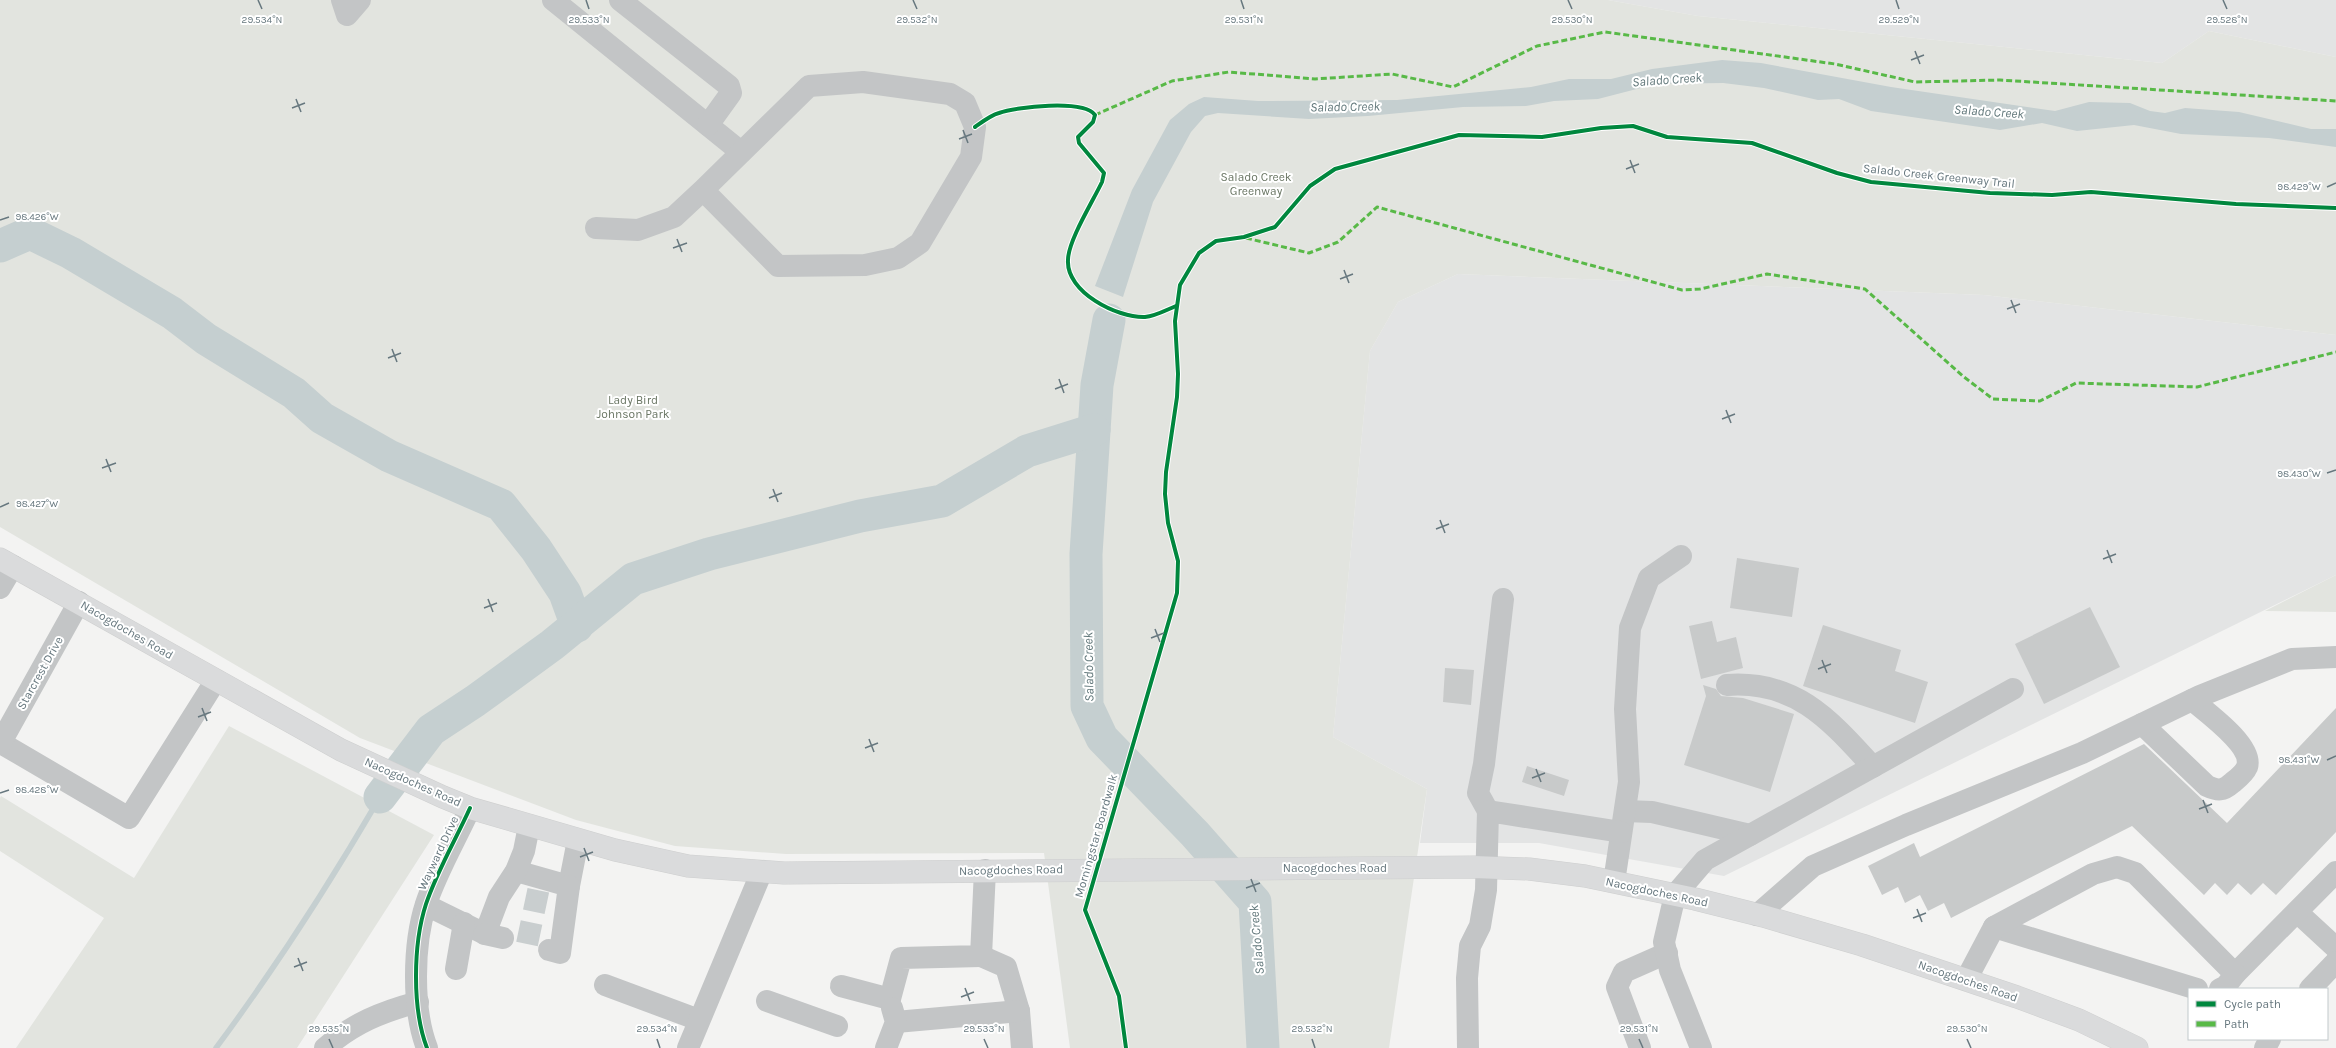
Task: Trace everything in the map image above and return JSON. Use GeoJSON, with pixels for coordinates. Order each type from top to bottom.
{"type":"FeatureCollection","features":[{"type":"Feature","properties":{"kind":"main road","name":"Nacogdoches Road"},"geometry":{"type":"LineString","coordinates":[[6,562],[341,750],[443,797],[470,808],[578,840],[688,866],[784,873],[1406,867],[1529,869],[1614,882],[1757,914],[1862,945],[1966,980],[2079,1020],[2137,1048]]}},
{"type":"Feature","properties":{"kind":"street"},"geometry":{"type":"LineString","coordinates":[[342,0],[347,15],[360,0]]}},
{"type":"Feature","properties":{"kind":"street"},"geometry":{"type":"LineString","coordinates":[[553,0],[741,152]]}},
{"type":"Feature","properties":{"kind":"street"},"geometry":{"type":"LineString","coordinates":[[620,0],[729,86],[731,93],[708,125]]}},
{"type":"Feature","properties":{"kind":"street"},"geometry":{"type":"LineString","coordinates":[[596,228],[638,230],[674,217],[809,86],[863,82],[950,94],[965,103],[974,127],[971,157],[920,243],[898,258],[865,265],[778,266],[703,190]]}},
{"type":"Feature","properties":{"kind":"street"},"geometry":{"type":"LineString","coordinates":[[1614,882],[1629,782],[1625,709],[1630,628],[1649,578],[1681,556]]}},
{"type":"Feature","properties":{"kind":"street"},"geometry":{"type":"LineString","coordinates":[[0,588],[6,562]]}},
{"type":"Feature","properties":{"kind":"street"},"geometry":{"type":"LineString","coordinates":[[1468,1048],[1467,978],[1470,946],[1480,926],[1486,890],[1488,811],[1478,793],[1484,756],[1503,599]]}},
{"type":"Feature","properties":{"kind":"street","name":"Starcrest Drive"},"geometry":{"type":"LineString","coordinates":[[0,743],[79,602]]}},
{"type":"Feature","properties":{"kind":"street"},"geometry":{"type":"LineString","coordinates":[[1757,914],[1813,866],[1906,825],[2082,753],[2192,700],[2292,658],[2336,657]]}},
{"type":"Feature","properties":{"kind":"street"},"geometry":{"type":"LineString","coordinates":[[0,743],[129,818],[216,680]]}},
{"type":"Feature","properties":{"kind":"street"},"geometry":{"type":"LineString","coordinates":[[1727,685],[1749,683],[1798,698],[1832,722],[1873,767]]}},
{"type":"Feature","properties":{"kind":"street"},"geometry":{"type":"LineString","coordinates":[[1702,1048],[1670,970],[1664,942],[1675,895],[1705,860],[2013,689]]}},
{"type":"Feature","properties":{"kind":"street"},"geometry":{"type":"LineString","coordinates":[[2142,724],[2207,786],[2216,791],[2225,789],[2242,774],[2247,767],[2247,759],[2242,747],[2231,734],[2192,700]]}},
{"type":"Feature","properties":{"kind":"street","name":"Wayward Drive"},"geometry":{"type":"LineString","coordinates":[[427,1048],[422,1034],[416,986],[418,942],[426,905],[470,808]]}},
{"type":"Feature","properties":{"kind":"street"},"geometry":{"type":"LineString","coordinates":[[1488,811],[1621,832]]}},
{"type":"Feature","properties":{"kind":"street"},"geometry":{"type":"LineString","coordinates":[[1625,811],[1652,812],[1750,835]]}},
{"type":"Feature","properties":{"kind":"street"},"geometry":{"type":"LineString","coordinates":[[426,905],[494,936],[499,897],[516,871],[524,851],[529,826]]}},
{"type":"Feature","properties":{"kind":"street"},"geometry":{"type":"LineString","coordinates":[[549,950],[560,953],[569,886],[578,840]]}},
{"type":"Feature","properties":{"kind":"street"},"geometry":{"type":"LineString","coordinates":[[1966,980],[1994,927],[2093,874],[2117,867],[2135,873],[2235,974]]}},
{"type":"Feature","properties":{"kind":"street"},"geometry":{"type":"LineString","coordinates":[[981,956],[985,870]]}},
{"type":"Feature","properties":{"kind":"street"},"geometry":{"type":"LineString","coordinates":[[516,871],[540,882],[569,886]]}},
{"type":"Feature","properties":{"kind":"street"},"geometry":{"type":"LineString","coordinates":[[688,1048],[762,871]]}},
{"type":"Feature","properties":{"kind":"street"},"geometry":{"type":"LineString","coordinates":[[2222,988],[2226,986],[2235,974],[2336,872]]}},
{"type":"Feature","properties":{"kind":"street"},"geometry":{"type":"LineString","coordinates":[[2297,912],[2336,948]]}},
{"type":"Feature","properties":{"kind":"street"},"geometry":{"type":"LineString","coordinates":[[456,969],[464,923]]}},
{"type":"Feature","properties":{"kind":"street"},"geometry":{"type":"LineString","coordinates":[[1994,927],[2194,988]]}},
{"type":"Feature","properties":{"kind":"street"},"geometry":{"type":"LineString","coordinates":[[1640,1048],[1617,987],[1624,972],[1667,954]]}},
{"type":"Feature","properties":{"kind":"street"},"geometry":{"type":"LineString","coordinates":[[886,1048],[896,1022],[890,999],[901,958],[981,956],[1006,967],[1019,1011],[1022,1048]]}},
{"type":"Feature","properties":{"kind":"street"},"geometry":{"type":"LineString","coordinates":[[2311,988],[2336,962]]}},
{"type":"Feature","properties":{"kind":"street"},"geometry":{"type":"LineString","coordinates":[[605,985],[699,1020]]}},
{"type":"Feature","properties":{"kind":"street"},"geometry":{"type":"LineString","coordinates":[[841,986],[890,999]]}},
{"type":"Feature","properties":{"kind":"street"},"geometry":{"type":"LineString","coordinates":[[766,1001],[837,1026]]}},
{"type":"Feature","properties":{"kind":"street"},"geometry":{"type":"LineString","coordinates":[[325,1048],[353,1026],[388,1011],[418,1002]]}},
{"type":"Feature","properties":{"kind":"street"},"geometry":{"type":"LineString","coordinates":[[896,1022],[1019,1011]]}},
{"type":"Feature","properties":{"kind":"shaded area"},"geometry":{"type":"Polygon","coordinates":[[[1608,0],[2336,0],[2336,57],[2209,31],[2162,63],[1698,16],[1608,0]]]}},
{"type":"Feature","properties":{"kind":"shaded area"},"geometry":{"type":"Polygon","coordinates":[[[1458,274],[1984,295],[2336,335],[2336,575],[1724,876],[1539,843],[1420,843],[1427,789],[1333,737],[1370,351],[1398,302],[1458,274]]]}},
{"type":"Feature","properties":{"kind":"green space"},"geometry":{"type":"Polygon","coordinates":[[[0,0],[1608,0],[1698,16],[2162,63],[2209,31],[2336,57],[2336,335],[1984,295],[1458,274],[1398,302],[1370,351],[1333,737],[1427,789],[1389,1048],[1070,1048],[1044,853],[786,854],[675,846],[576,820],[360,738],[0,527],[0,0]]]}},
{"type":"Feature","properties":{"kind":"green space"},"geometry":{"type":"Polygon","coordinates":[[[2336,575],[2336,612],[2265,611],[2336,575]]]}},
{"type":"Feature","properties":{"kind":"green space"},"geometry":{"type":"Polygon","coordinates":[[[229,726],[434,835],[297,1048],[16,1048],[104,918],[0,851],[1,796],[134,878],[229,726]]]}},
{"type":"Feature","properties":{"kind":"water"},"geometry":{"type":"Polygon","coordinates":[[[1722,60],[1761,63],[1891,87],[2055,111],[2089,102],[2130,103],[2150,111],[2165,113],[2185,108],[2239,112],[2311,129],[2336,129],[2336,147],[2269,138],[2181,134],[2134,125],[2077,131],[2042,123],[2000,130],[1871,111],[1839,99],[1818,100],[1764,88],[1723,83],[1656,84],[1598,99],[1554,101],[1526,106],[1463,107],[1368,116],[1309,119],[1218,113],[1205,116],[1191,132],[1153,202],[1123,297],[1095,286],[1132,190],[1170,120],[1189,104],[1204,97],[1258,101],[1397,100],[1531,87],[1569,79],[1611,79],[1652,69],[1722,60]]]}},
{"type":"Feature","properties":{"kind":"building"},"geometry":{"type":"Polygon","coordinates":[[[1737,558],[1799,568],[1792,617],[1730,608],[1737,558]]]}},
{"type":"Feature","properties":{"kind":"building"},"geometry":{"type":"Polygon","coordinates":[[[2090,607],[2120,667],[2044,704],[2015,644],[2090,607]]]}},
{"type":"Feature","properties":{"kind":"building"},"geometry":{"type":"Polygon","coordinates":[[[1712,621],[1717,642],[1736,637],[1743,668],[1701,679],[1689,626],[1712,621]]]}},
{"type":"Feature","properties":{"kind":"building"},"geometry":{"type":"Polygon","coordinates":[[[1823,625],[1901,650],[1895,671],[1928,682],[1915,723],[1803,686],[1823,625]]]}},
{"type":"Feature","properties":{"kind":"building"},"geometry":{"type":"Polygon","coordinates":[[[1445,668],[1474,670],[1471,705],[1443,702],[1445,668]]]}},
{"type":"Feature","properties":{"kind":"building"},"geometry":{"type":"Polygon","coordinates":[[[1703,685],[1716,689],[1721,696],[1743,698],[1794,714],[1770,792],[1684,765],[1706,696],[1703,685]]]}},
{"type":"Feature","properties":{"kind":"building"},"geometry":{"type":"Polygon","coordinates":[[[2336,708],[2336,832],[2276,895],[2263,883],[2251,895],[2238,883],[2227,895],[2215,883],[2204,895],[2132,826],[1951,918],[1944,903],[1928,911],[1920,895],[1905,903],[1898,887],[1882,895],[1868,866],[1914,843],[1920,857],[2144,744],[2227,823],[2336,708]]]}},
{"type":"Feature","properties":{"kind":"building"},"geometry":{"type":"Polygon","coordinates":[[[1527,766],[1569,780],[1564,796],[1522,782],[1527,766]]]}},
{"type":"Feature","properties":{"kind":"waterway"},"geometry":{"type":"LineString","coordinates":[[0,246],[30,233],[71,253],[172,313],[206,339],[294,393],[322,418],[389,456],[501,505],[536,549],[565,593],[577,626]]}},
{"type":"Feature","properties":{"kind":"waterway","name":"Salado Creek"},"geometry":{"type":"LineString","coordinates":[[1109,320],[1097,385],[1086,554],[1087,706],[1102,738],[1195,834],[1255,902],[1263,1048]]}},
{"type":"Feature","properties":{"kind":"waterway"},"geometry":{"type":"LineString","coordinates":[[380,797],[431,730],[475,701],[552,645],[633,579],[709,554],[860,516],[942,501],[1027,451],[1094,430]]}},
{"type":"Feature","properties":{"kind":"waterway"},"geometry":{"type":"LineString","coordinates":[[216,1048],[260,987],[302,924],[380,797]]}},
{"type":"Feature","properties":{"kind":"tunnel"},"geometry":{"type":"LineString","coordinates":[[527,944],[539,887]]}},
{"type":"Feature","properties":{"kind":"marked path"},"geometry":{"type":"LineString","coordinates":[[1095,115],[1172,81],[1229,72],[1315,79],[1392,74],[1453,87],[1537,46],[1605,32],[1835,64],[1915,82],[2000,80],[2336,101]]}},
{"type":"Feature","properties":{"kind":"marked path"},"geometry":{"type":"LineString","coordinates":[[1246,238],[1309,253],[1338,242],[1377,207],[1682,290],[1700,289],[1767,274],[1865,289],[1964,377],[1993,399],[2040,401],[2076,383],[2197,387],[2336,352]]}},
{"type":"Feature","properties":{"kind":"cycle path"},"geometry":{"type":"LineString","coordinates":[[975,127],[996,114],[1034,107],[1077,107],[1088,110],[1095,115],[1093,122],[1078,137],[1079,143],[1104,173],[1102,182],[1072,242],[1068,260],[1070,272],[1075,283],[1095,301],[1121,313],[1145,317],[1176,306]]}},
{"type":"Feature","properties":{"kind":"cycle path","name":"Salado Creek Greenway Trail"},"geometry":{"type":"LineString","coordinates":[[1126,1048],[1119,996],[1085,910],[1177,593],[1178,561],[1168,523],[1165,494],[1166,472],[1177,397],[1178,374],[1175,321],[1180,285],[1199,253],[1216,241],[1244,237],[1275,227],[1310,186],[1335,169],[1459,135],[1542,137],[1601,128],[1633,126],[1667,137],[1752,143],[1837,173],[1871,182],[1990,193],[2052,195],[2091,192],[2236,204],[2336,208]]}},
{"type":"Feature","properties":{"kind":"cycle path"},"geometry":{"type":"LineString","coordinates":[[427,1048],[419,1015],[416,976],[422,920],[426,904],[441,867],[470,808]]}},
{"type":"Feature","properties":{"kind":"park label","name":"Salado Creek Greenway"},"geometry":{"type":"Point","coordinates":[1256,184]}},
{"type":"Feature","properties":{"kind":"park label","name":"Lady Bird Johnson Park"},"geometry":{"type":"Point","coordinates":[633,407]}}]}
